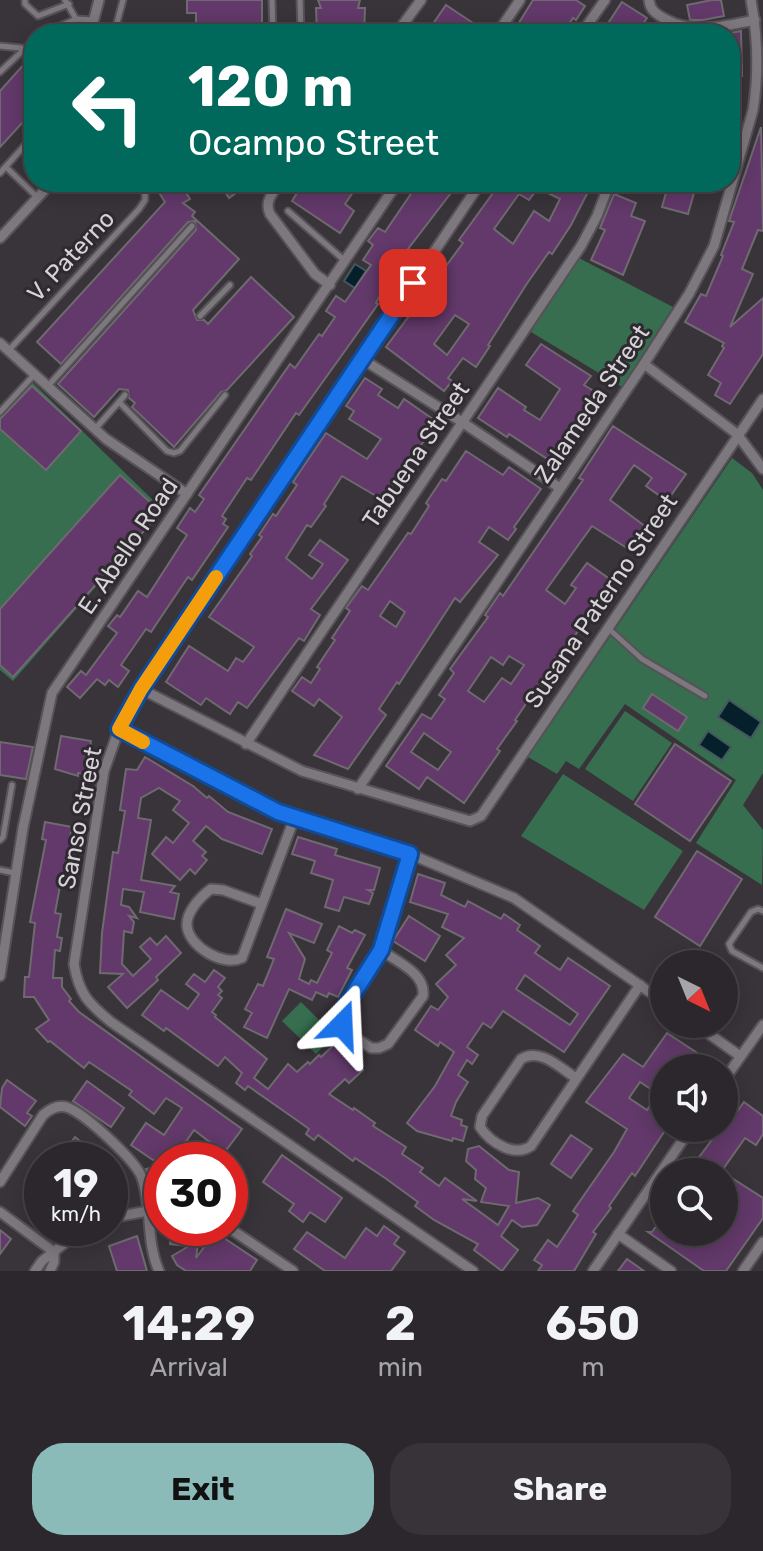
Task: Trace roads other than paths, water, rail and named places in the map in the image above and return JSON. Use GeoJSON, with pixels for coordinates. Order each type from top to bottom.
{"type":"FeatureCollection","features":[{"type":"Feature","properties":{"kind":"street"},"geometry":{"type":"LineString","coordinates":[[92,24],[99,0]]}},
{"type":"Feature","properties":{"kind":"street"},"geometry":{"type":"LineString","coordinates":[[403,24],[421,0]]}},
{"type":"Feature","properties":{"kind":"street"},"geometry":{"type":"LineString","coordinates":[[504,24],[520,0]]}},
{"type":"Feature","properties":{"kind":"street"},"geometry":{"type":"LineString","coordinates":[[588,24],[605,0]]}},
{"type":"Feature","properties":{"kind":"street"},"geometry":{"type":"LineString","coordinates":[[649,0],[656,15],[675,24]]}},
{"type":"Feature","properties":{"kind":"street","name":"Zalameda Street"},"geometry":{"type":"LineString","coordinates":[[740,155],[753,110],[758,63],[751,0]]}},
{"type":"Feature","properties":{"kind":"street"},"geometry":{"type":"LineString","coordinates":[[732,24],[755,20]]}},
{"type":"Feature","properties":{"kind":"street"},"geometry":{"type":"LineString","coordinates":[[0,238],[43,192]]}},
{"type":"Feature","properties":{"kind":"street"},"geometry":{"type":"LineString","coordinates":[[273,192],[267,208],[315,274],[330,285]]}},
{"type":"Feature","properties":{"kind":"street","name":"E. Abello Road"},"geometry":{"type":"LineString","coordinates":[[0,976],[23,828],[51,697],[391,192]]}},
{"type":"Feature","properties":{"kind":"street","name":"Sanso Street"},"geometry":{"type":"LineString","coordinates":[[473,1271],[111,1022],[90,1004],[78,986],[74,964],[104,771],[119,729],[141,689],[474,192]]}},
{"type":"Feature","properties":{"kind":"street","name":"Tabuena Street"},"geometry":{"type":"LineString","coordinates":[[246,744],[581,246],[606,192]]}},
{"type":"Feature","properties":{"kind":"street","name":"Zalameda Street"},"geometry":{"type":"LineString","coordinates":[[358,789],[689,294],[714,246],[729,192]]}},
{"type":"Feature","properties":{"kind":"street"},"geometry":{"type":"LineString","coordinates":[[0,343],[95,429],[187,494]]}},
{"type":"Feature","properties":{"kind":"street"},"geometry":{"type":"LineString","coordinates":[[362,359],[560,488]]}},
{"type":"Feature","properties":{"kind":"street"},"geometry":{"type":"LineString","coordinates":[[644,364],[737,434],[763,469]]}},
{"type":"Feature","properties":{"kind":"street","name":"Susana Paterno Street"},"geometry":{"type":"LineString","coordinates":[[358,789],[470,821],[481,816],[763,399]]}},
{"type":"Feature","properties":{"kind":"street"},"geometry":{"type":"LineString","coordinates":[[141,689],[302,771],[358,789]]}},
{"type":"Feature","properties":{"kind":"street"},"geometry":{"type":"LineString","coordinates":[[119,729],[261,805],[294,819],[410,854],[514,898],[650,992]]}},
{"type":"Feature","properties":{"kind":"street"},"geometry":{"type":"LineString","coordinates":[[262,904],[223,890],[211,889],[192,910],[187,927],[190,935],[216,958],[226,962],[237,961],[246,954],[294,819]]}},
{"type":"Feature","properties":{"kind":"street"},"geometry":{"type":"LineString","coordinates":[[381,950],[419,976],[424,986],[423,996],[388,1044],[371,1048],[347,1032],[340,1018],[381,950],[410,854]]}},
{"type":"Feature","properties":{"kind":"street"},"geometry":{"type":"LineString","coordinates":[[576,1078],[541,1056],[527,1055],[521,1059],[482,1116],[480,1127],[485,1134],[511,1151],[525,1150],[531,1146],[640,985]]}},
{"type":"Feature","properties":{"kind":"street"},"geometry":{"type":"LineString","coordinates":[[738,1059],[763,1025]]}},
{"type":"Feature","properties":{"kind":"street"},"geometry":{"type":"LineString","coordinates":[[715,1038],[740,1056]]}},
{"type":"Feature","properties":{"kind":"street"},"geometry":{"type":"LineString","coordinates":[[0,1182],[43,1115],[50,1109],[65,1107],[71,1108],[135,1164],[144,1188]]}},
{"type":"Feature","properties":{"kind":"street"},"geometry":{"type":"LineString","coordinates":[[593,1271],[681,1142]]}},
{"type":"Feature","properties":{"kind":"street"},"geometry":{"type":"LineString","coordinates":[[0,1212],[54,1252]]}},
{"type":"Feature","properties":{"kind":"street"},"geometry":{"type":"LineString","coordinates":[[618,1234],[671,1271]]}},
{"type":"Feature","properties":{"kind":"street"},"geometry":{"type":"LineString","coordinates":[[248,1241],[293,1271]]}},
{"type":"Feature","properties":{"kind":"street"},"geometry":{"type":"LineString","coordinates":[[743,1271],[763,1242]]}},
{"type":"Feature","properties":{"kind":"street"},"geometry":{"type":"LineString","coordinates":[[35,1271],[42,1261],[62,1246]]}},
{"type":"Feature","properties":{"kind":"street"},"geometry":{"type":"LineString","coordinates":[[152,1246],[159,1271]]}},
{"type":"Feature","properties":{"kind":"street"},"geometry":{"type":"LineString","coordinates":[[50,1271],[54,1252]]}},
{"type":"Feature","properties":{"kind":"lane"},"geometry":{"type":"LineString","coordinates":[[25,0],[25,4],[38,16],[67,2],[76,19]]}},
{"type":"Feature","properties":{"kind":"lane"},"geometry":{"type":"LineString","coordinates":[[117,24],[123,0]]}},
{"type":"Feature","properties":{"kind":"lane"},"geometry":{"type":"LineString","coordinates":[[272,0],[273,24]]}},
{"type":"Feature","properties":{"kind":"lane"},"geometry":{"type":"LineString","coordinates":[[300,0],[301,24]]}},
{"type":"Feature","properties":{"kind":"lane"},"geometry":{"type":"LineString","coordinates":[[65,24],[76,19],[93,20]]}},
{"type":"Feature","properties":{"kind":"lane"},"geometry":{"type":"LineString","coordinates":[[0,46],[22,49]]}},
{"type":"Feature","properties":{"kind":"lane"},"geometry":{"type":"LineString","coordinates":[[0,72],[22,49]]}},
{"type":"Feature","properties":{"kind":"lane"},"geometry":{"type":"LineString","coordinates":[[0,173],[24,146]]}},
{"type":"Feature","properties":{"kind":"lane"},"geometry":{"type":"LineString","coordinates":[[6,167],[24,185]]}},
{"type":"Feature","properties":{"kind":"lane"},"geometry":{"type":"LineString","coordinates":[[31,192],[37,198]]}},
{"type":"Feature","properties":{"kind":"lane","name":"V. Paterno"},"geometry":{"type":"LineString","coordinates":[[8,351],[139,209],[145,200],[145,192]]}},
{"type":"Feature","properties":{"kind":"lane"},"geometry":{"type":"LineString","coordinates":[[288,211],[345,261]]}},
{"type":"Feature","properties":{"kind":"lane"},"geometry":{"type":"LineString","coordinates":[[47,387],[192,226]]}},
{"type":"Feature","properties":{"kind":"lane"},"geometry":{"type":"LineString","coordinates":[[200,316],[230,285]]}},
{"type":"Feature","properties":{"kind":"lane"},"geometry":{"type":"LineString","coordinates":[[0,412],[34,375]]}},
{"type":"Feature","properties":{"kind":"lane"},"geometry":{"type":"LineString","coordinates":[[95,429],[125,395]]}},
{"type":"Feature","properties":{"kind":"lane"},"geometry":{"type":"LineString","coordinates":[[119,402],[167,451],[174,453],[180,451],[225,395]]}},
{"type":"Feature","properties":{"kind":"lane"},"geometry":{"type":"LineString","coordinates":[[607,628],[642,659],[705,696]]}},
{"type":"Feature","properties":{"kind":"lane"},"geometry":{"type":"LineString","coordinates":[[0,840],[12,785]]}},
{"type":"Feature","properties":{"kind":"lane"},"geometry":{"type":"LineString","coordinates":[[5,825],[23,828]]}},
{"type":"Feature","properties":{"kind":"lane"},"geometry":{"type":"LineString","coordinates":[[0,870],[16,873]]}},
{"type":"Feature","properties":{"kind":"lane"},"geometry":{"type":"LineString","coordinates":[[763,911],[758,909],[751,912],[729,944],[732,951],[763,968]]}},
{"type":"Feature","properties":{"kind":"water"},"geometry":{"type":"Polygon","coordinates":[[[355,264],[366,271],[355,288],[344,281],[355,264]]]}},
{"type":"Feature","properties":{"kind":"water"},"geometry":{"type":"Polygon","coordinates":[[[729,700],[761,722],[751,738],[718,717],[729,700]]]}},
{"type":"Feature","properties":{"kind":"water"},"geometry":{"type":"Polygon","coordinates":[[[708,731],[731,747],[722,760],[699,745],[708,731]]]}}]}
